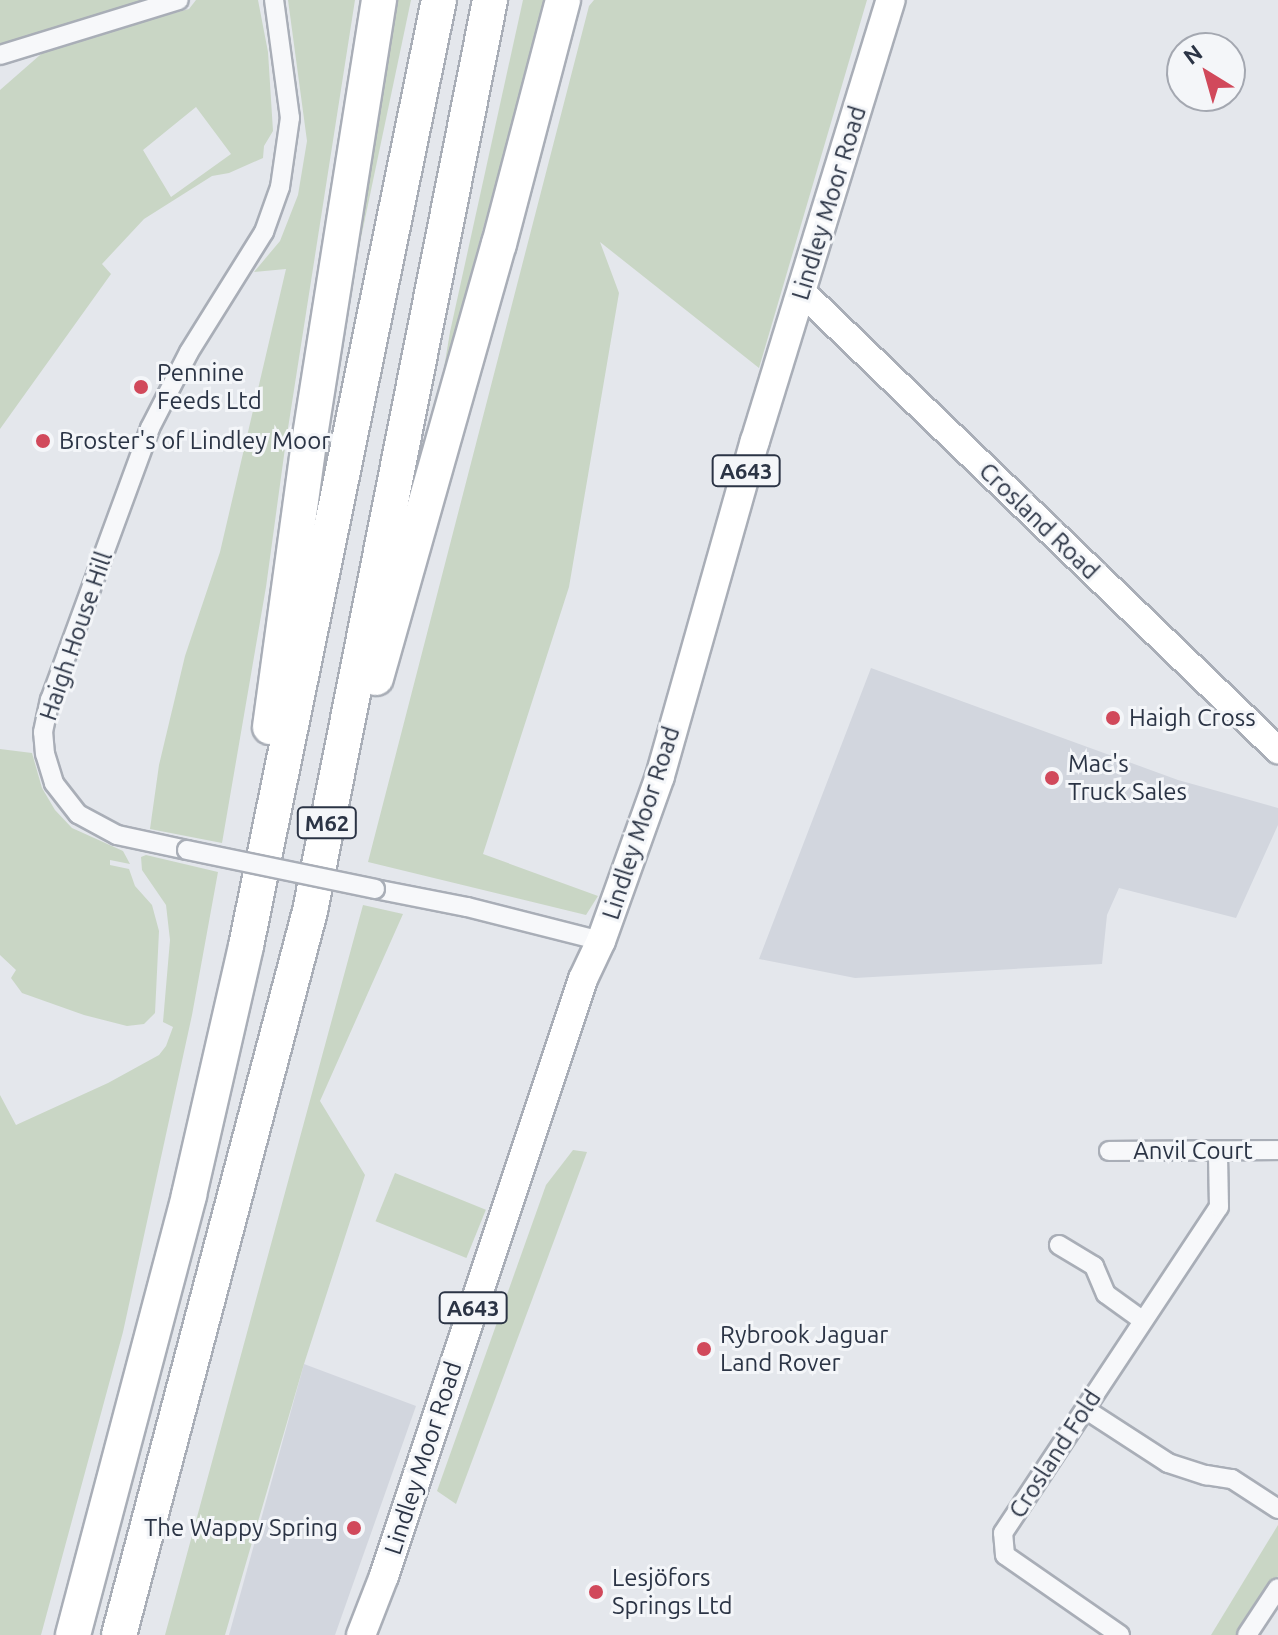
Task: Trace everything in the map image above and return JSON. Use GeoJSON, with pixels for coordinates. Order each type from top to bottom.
{"type":"FeatureCollection","features":[{"type":"Feature","properties":{"kind":"highway","name":"M62"},"geometry":{"type":"LineString","coordinates":[[246,946],[281,633],[379,0]]}},
{"type":"Feature","properties":{"kind":"highway","name":"M62"},"geometry":{"type":"LineString","coordinates":[[73,1635],[189,1195],[246,946],[439,0]]}},
{"type":"Feature","properties":{"kind":"highway","name":"M62"},"geometry":{"type":"LineString","coordinates":[[310,911],[490,0]]}},
{"type":"Feature","properties":{"kind":"highway","name":"M62"},"geometry":{"type":"LineString","coordinates":[[119,1635],[310,911],[499,244],[563,0]]}},
{"type":"Feature","properties":{"kind":"main road","name":"Lindley Moor Road"},"geometry":{"type":"LineString","coordinates":[[361,1635],[384,1576],[578,993],[601,941],[660,776],[755,441],[891,0]]}},
{"type":"Feature","properties":{"kind":"street"},"geometry":{"type":"LineString","coordinates":[[0,55],[179,0]]}},
{"type":"Feature","properties":{"kind":"street","name":"Haigh House Hill"},"geometry":{"type":"LineString","coordinates":[[274,0],[290,118],[280,187],[264,232],[189,352],[150,428],[50,700],[43,732],[45,754],[54,783],[78,814],[117,835],[467,907],[601,941]]}},
{"type":"Feature","properties":{"kind":"street","name":"Crosland Road"},"geometry":{"type":"LineString","coordinates":[[802,292],[1276,744]]}},
{"type":"Feature","properties":{"kind":"street","name":"Anvil Court"},"geometry":{"type":"LineString","coordinates":[[1109,1151],[1218,1153],[1278,1150]]}},
{"type":"Feature","properties":{"kind":"street","name":"Crosland Fold"},"geometry":{"type":"LineString","coordinates":[[1120,1635],[1005,1555],[1003,1533],[1219,1207],[1218,1153]]}},
{"type":"Feature","properties":{"kind":"street"},"geometry":{"type":"LineString","coordinates":[[1059,1245],[1094,1266],[1106,1294],[1142,1320]]}},
{"type":"Feature","properties":{"kind":"street"},"geometry":{"type":"LineString","coordinates":[[1085,1409],[1168,1463],[1206,1475],[1232,1479],[1278,1509]]}},
{"type":"Feature","properties":{"kind":"street"},"geometry":{"type":"LineString","coordinates":[[1247,1635],[1278,1588]]}},
{"type":"Feature","properties":{"kind":"street"},"geometry":{"type":"LineString","coordinates":[[1085,1635],[1096,1619]]}},
{"type":"Feature","properties":{"kind":"shaded area"},"geometry":{"type":"Polygon","coordinates":[[[871,668],[1178,780],[1278,808],[1278,825],[1236,918],[1119,888],[1107,915],[1102,964],[855,978],[759,959],[871,668]]]}},
{"type":"Feature","properties":{"kind":"shaded area"},"geometry":{"type":"Polygon","coordinates":[[[304,1364],[416,1406],[335,1635],[229,1635],[304,1364]]]}},
{"type":"Feature","properties":{"kind":"green space"},"geometry":{"type":"Polygon","coordinates":[[[0,0],[158,0],[0,48],[0,0]]]}},
{"type":"Feature","properties":{"kind":"green space"},"geometry":{"type":"Polygon","coordinates":[[[196,0],[258,0],[268,52],[273,131],[264,146],[263,158],[229,173],[212,176],[144,219],[102,264],[111,274],[0,429],[0,90],[48,48],[189,9],[196,0]],[[196,107],[143,150],[171,197],[231,154],[196,107]]]}},
{"type":"Feature","properties":{"kind":"green space"},"geometry":{"type":"Polygon","coordinates":[[[288,0],[355,0],[286,441],[280,442],[280,446],[285,448],[266,587],[222,843],[150,829],[159,765],[185,656],[220,552],[286,269],[254,272],[280,241],[298,195],[307,141],[288,0]]]}},
{"type":"Feature","properties":{"kind":"green space"},"geometry":{"type":"Polygon","coordinates":[[[393,0],[411,0],[325,409],[393,0]]]}},
{"type":"Feature","properties":{"kind":"green space"},"geometry":{"type":"Polygon","coordinates":[[[523,0],[546,0],[443,374],[450,332],[523,0]]]}},
{"type":"Feature","properties":{"kind":"green space"},"geometry":{"type":"Polygon","coordinates":[[[594,0],[867,0],[759,368],[600,242],[619,293],[569,587],[483,854],[598,896],[586,915],[368,862],[589,6],[594,0]]]}},
{"type":"Feature","properties":{"kind":"green space"},"geometry":{"type":"Polygon","coordinates":[[[0,749],[32,753],[42,788],[55,810],[72,828],[123,851],[130,864],[110,860],[110,865],[129,869],[135,886],[152,905],[159,931],[155,1013],[144,1024],[127,1026],[84,1015],[22,993],[11,978],[16,970],[0,955],[0,749]]]}},
{"type":"Feature","properties":{"kind":"green space"},"geometry":{"type":"Polygon","coordinates":[[[146,855],[218,872],[192,1015],[123,1332],[41,1635],[0,1635],[0,1095],[16,1125],[108,1083],[159,1055],[166,1046],[173,1027],[163,1022],[170,940],[166,905],[142,870],[141,857],[146,855]]]}},
{"type":"Feature","properties":{"kind":"green space"},"geometry":{"type":"Polygon","coordinates":[[[363,905],[403,914],[320,1101],[365,1175],[304,1364],[225,1635],[165,1635],[363,905]]]}},
{"type":"Feature","properties":{"kind":"green space"},"geometry":{"type":"Polygon","coordinates":[[[573,1150],[587,1152],[456,1504],[437,1491],[546,1185],[573,1150]]]}},
{"type":"Feature","properties":{"kind":"green space"},"geometry":{"type":"Polygon","coordinates":[[[395,1173],[486,1210],[466,1258],[376,1221],[395,1173]]]}},
{"type":"Feature","properties":{"kind":"green space"},"geometry":{"type":"Polygon","coordinates":[[[1278,1525],[1278,1576],[1240,1635],[1211,1635],[1278,1525]]]}},
{"type":"Feature","properties":{"kind":"place","name":"Pennine Feeds Ltd"},"geometry":{"type":"Point","coordinates":[141,387]}},
{"type":"Feature","properties":{"kind":"place","name":"Broster's of Lindley Moor"},"geometry":{"type":"Point","coordinates":[43,441]}},
{"type":"Feature","properties":{"kind":"place","name":"Haigh Cross"},"geometry":{"type":"Point","coordinates":[1113,718]}},
{"type":"Feature","properties":{"kind":"place","name":"Mac's Truck Sales"},"geometry":{"type":"Point","coordinates":[1052,778]}},
{"type":"Feature","properties":{"kind":"place","name":"Rybrook Jaguar Land Rover"},"geometry":{"type":"Point","coordinates":[704,1349]}},
{"type":"Feature","properties":{"kind":"place","name":"The Wappy Spring"},"geometry":{"type":"Point","coordinates":[354,1528]}},
{"type":"Feature","properties":{"kind":"place","name":"Lesjöfors Springs Ltd"},"geometry":{"type":"Point","coordinates":[596,1592]}}]}
